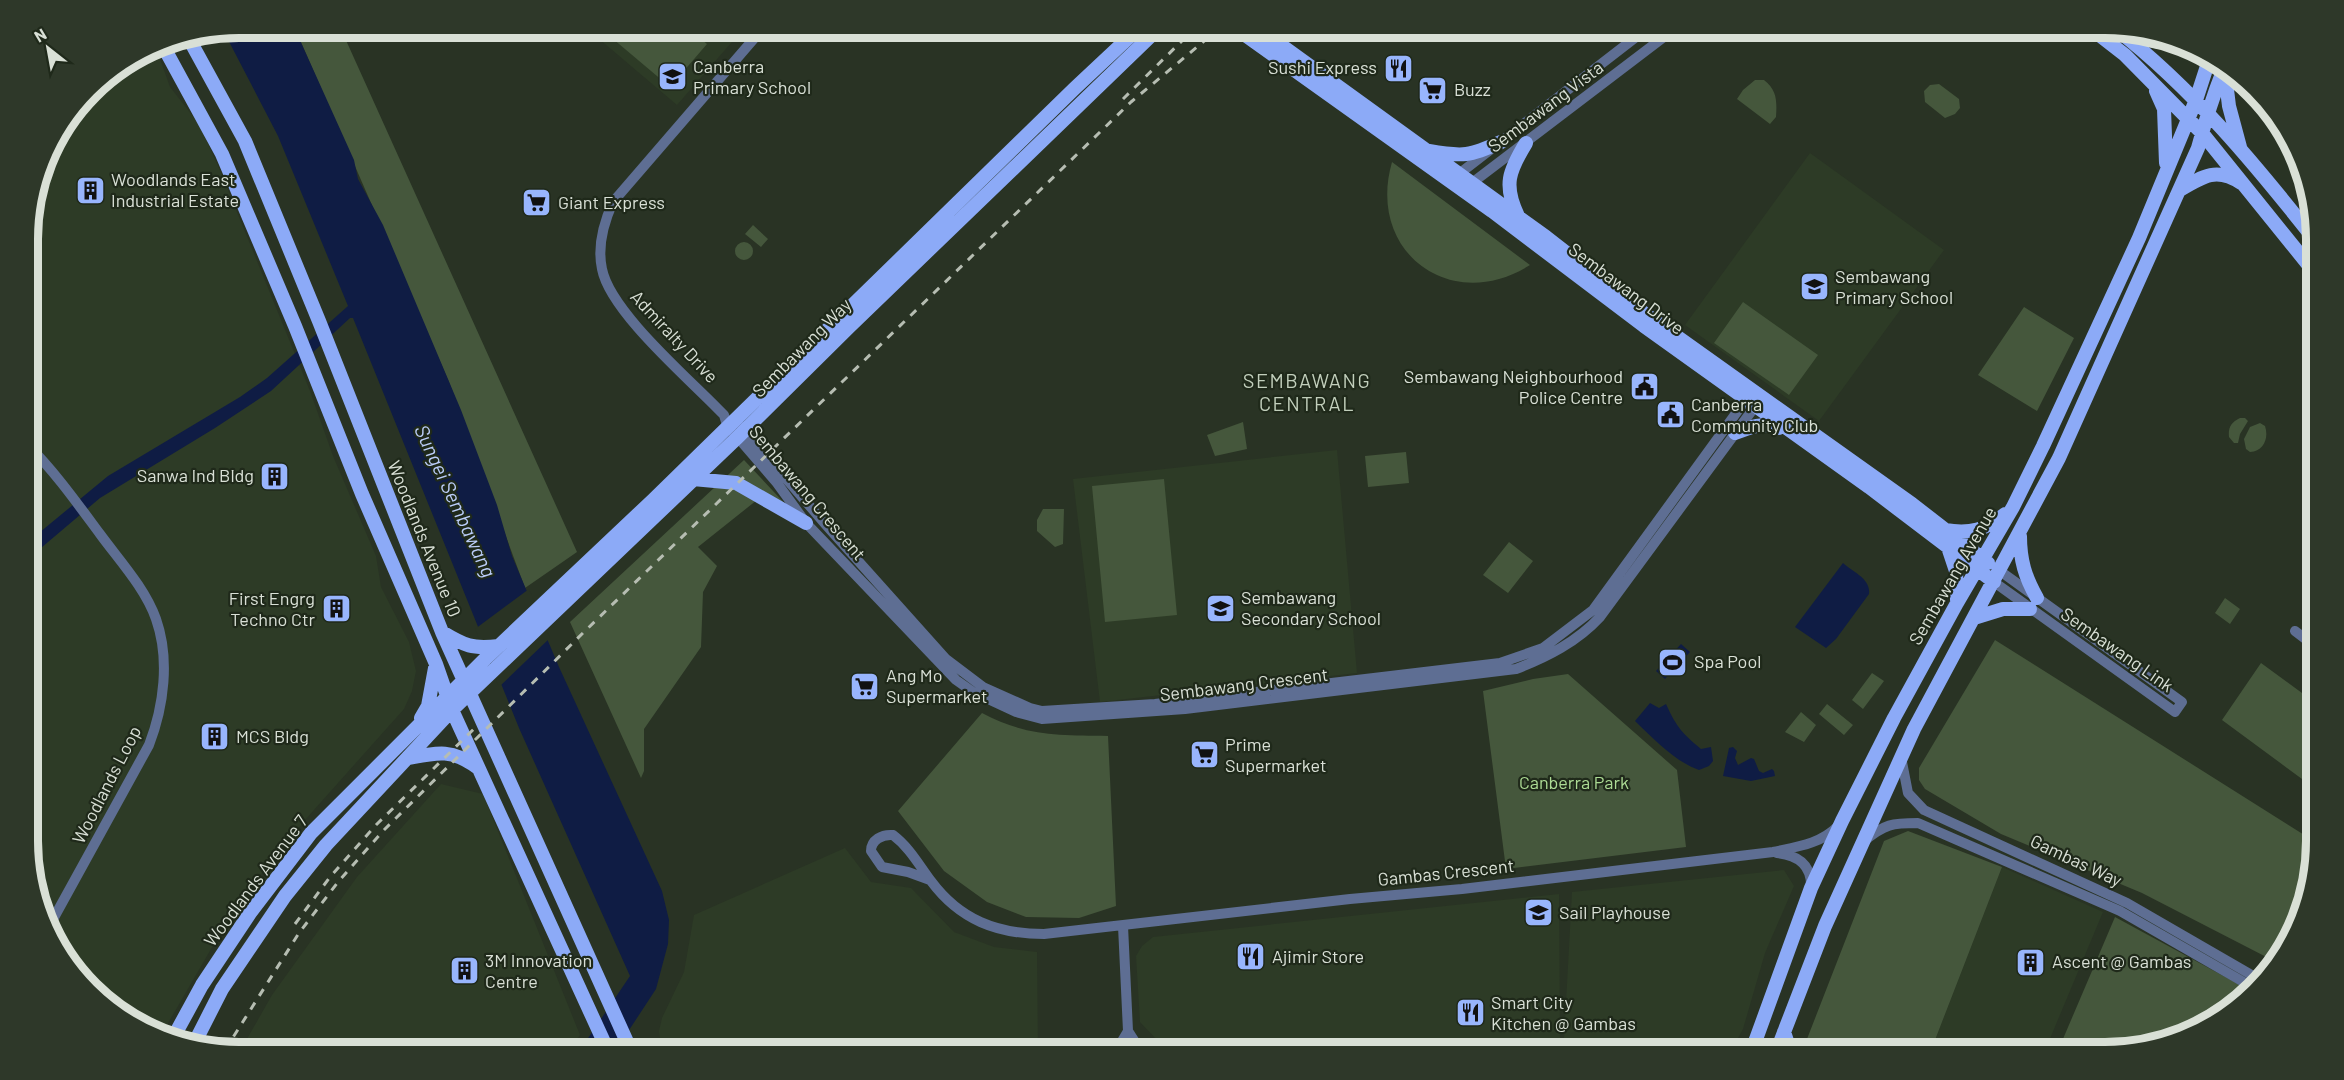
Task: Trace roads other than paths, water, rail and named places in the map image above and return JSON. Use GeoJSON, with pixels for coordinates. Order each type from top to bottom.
{"type":"FeatureCollection","features":[{"type":"Feature","properties":{"kind":"main road","name":"Sembawang Way"},"geometry":{"type":"LineString","coordinates":[[489,665],[499,646],[558,599],[729,419],[1128,38]]}},
{"type":"Feature","properties":{"kind":"main road","name":"Sembawang Way"},"geometry":{"type":"LineString","coordinates":[[467,688],[558,599],[741,434],[1149,38]]}},
{"type":"Feature","properties":{"kind":"main road","name":"Sembawang Drive"},"geometry":{"type":"LineString","coordinates":[[1250,38],[1467,187],[1753,399],[1912,504],[1997,577]]}},
{"type":"Feature","properties":{"kind":"main road","name":"Sembawang Drive"},"geometry":{"type":"LineString","coordinates":[[1271,38],[1427,151],[1454,178]]}},
{"type":"Feature","properties":{"kind":"main road"},"geometry":{"type":"LineString","coordinates":[[2103,38],[2125,55],[2202,133],[2306,262]]}},
{"type":"Feature","properties":{"kind":"main road"},"geometry":{"type":"LineString","coordinates":[[2128,39],[2196,100],[2241,148],[2306,227]]}},
{"type":"Feature","properties":{"kind":"main road","name":"Woodlands Avenue 10"},"geometry":{"type":"LineString","coordinates":[[191,43],[245,141],[442,632],[627,1042]]}},
{"type":"Feature","properties":{"kind":"main road","name":"Woodlands Avenue 10"},"geometry":{"type":"LineString","coordinates":[[166,51],[222,154],[295,326],[362,494],[436,664],[450,704],[604,1042]]}},
{"type":"Feature","properties":{"kind":"main road","name":"Sembawang Avenue"},"geometry":{"type":"LineString","coordinates":[[1753,1042],[1811,888],[1842,821],[1890,726],[1979,563],[2013,507],[2139,238],[2196,100],[2207,65]]}},
{"type":"Feature","properties":{"kind":"main road","name":"Sembawang Avenue"},"geometry":{"type":"LineString","coordinates":[[1780,1042],[1825,926],[1901,757],[2020,534],[2085,404],[2198,148],[2212,99],[2223,75]]}},
{"type":"Feature","properties":{"kind":"main road"},"geometry":{"type":"LineString","coordinates":[[2225,77],[2229,106],[2241,148]]}},
{"type":"Feature","properties":{"kind":"main road"},"geometry":{"type":"LineString","coordinates":[[1075,88],[1090,81],[1098,82],[1101,86]]}},
{"type":"Feature","properties":{"kind":"main road"},"geometry":{"type":"LineString","coordinates":[[2151,81],[2164,109],[2166,169]]}},
{"type":"Feature","properties":{"kind":"main road"},"geometry":{"type":"LineString","coordinates":[[1427,151],[1460,156],[1478,153],[1501,142]]}},
{"type":"Feature","properties":{"kind":"main road"},"geometry":{"type":"LineString","coordinates":[[1520,218],[1511,202],[1508,188],[1516,160],[1526,143]]}},
{"type":"Feature","properties":{"kind":"main road"},"geometry":{"type":"LineString","coordinates":[[2178,190],[2194,180],[2218,173],[2231,176],[2246,186]]}},
{"type":"Feature","properties":{"kind":"main road","name":"Sembawang Drive"},"geometry":{"type":"LineString","coordinates":[[1467,187],[1520,218],[1753,399],[1790,431],[1948,547],[1979,563]]}},
{"type":"Feature","properties":{"kind":"main road"},"geometry":{"type":"LineString","coordinates":[[1735,433],[1769,424],[1790,431]]}},
{"type":"Feature","properties":{"kind":"main road"},"geometry":{"type":"LineString","coordinates":[[693,479],[736,483],[806,523]]}},
{"type":"Feature","properties":{"kind":"main road"},"geometry":{"type":"LineString","coordinates":[[1945,530],[1963,532],[1978,530],[1993,524],[2013,507]]}},
{"type":"Feature","properties":{"kind":"main road"},"geometry":{"type":"LineString","coordinates":[[1974,618],[2033,603],[2020,556],[2020,534]]}},
{"type":"Feature","properties":{"kind":"main road"},"geometry":{"type":"LineString","coordinates":[[1948,547],[1956,571],[1957,603]]}},
{"type":"Feature","properties":{"kind":"main road"},"geometry":{"type":"LineString","coordinates":[[442,632],[466,646],[479,648],[499,646]]}},
{"type":"Feature","properties":{"kind":"main road"},"geometry":{"type":"LineString","coordinates":[[414,730],[428,706],[436,664]]}},
{"type":"Feature","properties":{"kind":"main road","name":"Woodlands Avenue 7"},"geometry":{"type":"LineString","coordinates":[[176,1033],[202,985],[250,913],[311,833],[414,730],[450,704],[467,688]]}},
{"type":"Feature","properties":{"kind":"main road","name":"Woodlands Avenue 7"},"geometry":{"type":"LineString","coordinates":[[197,1038],[222,990],[285,896],[326,845],[409,758],[450,704]]}},
{"type":"Feature","properties":{"kind":"main road"},"geometry":{"type":"LineString","coordinates":[[409,758],[440,752],[465,758],[480,769]]}},
{"type":"Feature","properties":{"kind":"main road"},"geometry":{"type":"LineString","coordinates":[[1784,1032],[1787,1042]]}},
{"type":"Feature","properties":{"kind":"street","name":"Admiralty Drive"},"geometry":{"type":"LineString","coordinates":[[679,124],[680,117],[746,38]]}},
{"type":"Feature","properties":{"kind":"street","name":"Admiralty Drive"},"geometry":{"type":"LineString","coordinates":[[729,419],[629,316],[611,292],[602,269],[603,231],[613,202],[755,38]]}},
{"type":"Feature","properties":{"kind":"street","name":"Sembawang Vista"},"geometry":{"type":"LineString","coordinates":[[1454,178],[1635,38]]}},
{"type":"Feature","properties":{"kind":"street","name":"Sembawang Vista"},"geometry":{"type":"LineString","coordinates":[[1467,187],[1663,38]]}},
{"type":"Feature","properties":{"kind":"street","name":"Sembawang Crescent"},"geometry":{"type":"LineString","coordinates":[[741,434],[959,671],[983,687],[1012,701],[1042,711],[1155,704],[1254,693],[1500,663],[1531,653],[1553,641],[1593,610],[1753,399]]}},
{"type":"Feature","properties":{"kind":"street","name":"Sembawang Crescent"},"geometry":{"type":"LineString","coordinates":[[729,419],[806,523],[956,680],[973,692],[1016,712],[1042,719],[1143,713],[1516,669],[1543,658],[1580,636],[1600,617],[1735,433],[1753,399]]}},
{"type":"Feature","properties":{"kind":"street","name":"Woodlands Loop"},"geometry":{"type":"LineString","coordinates":[[38,455],[56,474],[142,591],[155,618],[161,642],[162,693],[158,721],[144,754],[53,919]]}},
{"type":"Feature","properties":{"kind":"street","name":"Sembawang Link"},"geometry":{"type":"LineString","coordinates":[[1997,577],[2175,712],[2182,702],[2033,603]]}},
{"type":"Feature","properties":{"kind":"street"},"geometry":{"type":"LineString","coordinates":[[2295,631],[2306,639]]}},
{"type":"Feature","properties":{"kind":"street","name":"Gambas Way"},"geometry":{"type":"LineString","coordinates":[[1901,757],[1908,793],[1924,810],[2127,903],[2254,977]]}},
{"type":"Feature","properties":{"kind":"street","name":"Gambas Crescent"},"geometry":{"type":"LineString","coordinates":[[930,880],[908,872],[882,867],[871,851],[873,843],[881,836],[892,835],[923,867],[930,880],[966,914],[989,927],[1011,932],[1044,934],[1350,899],[1462,889],[1773,852],[1825,837],[1842,821]]}},
{"type":"Feature","properties":{"kind":"street","name":"Gambas Way"},"geometry":{"type":"LineString","coordinates":[[1862,843],[1880,828],[1892,823],[1918,822],[2120,911],[2248,984]]}},
{"type":"Feature","properties":{"kind":"street","name":"Gambas Crescent"},"geometry":{"type":"LineString","coordinates":[[1773,852],[1790,855],[1803,861],[1809,870],[1811,888]]}},
{"type":"Feature","properties":{"kind":"street"},"geometry":{"type":"LineString","coordinates":[[1123,926],[1128,1031],[1135,1042]]}},
{"type":"Feature","properties":{"kind":"street"},"geometry":{"type":"LineString","coordinates":[[1122,1042],[1128,1031]]}},
{"type":"Feature","properties":{"kind":"water","name":"Sungei Sembawang"},"geometry":{"type":"Polygon","coordinates":[[[227,38],[299,38],[354,160],[358,179],[383,225],[461,410],[497,505],[512,556],[559,667],[662,891],[669,920],[668,944],[656,989],[621,1042],[585,1042],[630,976],[519,728],[353,318],[350,318],[271,391],[100,498],[38,551],[38,534],[108,476],[240,397],[267,378],[348,306],[278,136],[227,38]]]}},
{"type":"Feature","properties":{"kind":"water"},"geometry":{"type":"Polygon","coordinates":[[[1843,563],[1864,580],[1869,588],[1869,594],[1836,639],[1826,648],[1795,627],[1843,563]]]}},
{"type":"Feature","properties":{"kind":"water","name":"Spa Pool"},"geometry":{"type":"Polygon","coordinates":[[[1681,644],[1690,652],[1665,679],[1656,671],[1681,644]]]}},
{"type":"Feature","properties":{"kind":"water"},"geometry":{"type":"Polygon","coordinates":[[[1650,703],[1659,708],[1666,704],[1677,725],[1689,739],[1701,749],[1711,747],[1713,761],[1709,766],[1699,770],[1681,761],[1635,721],[1650,703]]]}},
{"type":"Feature","properties":{"kind":"water"},"geometry":{"type":"Polygon","coordinates":[[[1733,747],[1737,751],[1735,758],[1738,765],[1751,758],[1754,759],[1759,771],[1763,773],[1772,769],[1775,776],[1751,781],[1723,776],[1729,748],[1733,747]]]}},
{"type":"Feature","properties":{"kind":"railway"},"geometry":{"type":"LineString","coordinates":[[1123,99],[1185,38]]}},
{"type":"Feature","properties":{"kind":"railway"},"geometry":{"type":"LineString","coordinates":[[230,1042],[299,933],[338,882],[383,831],[585,631],[1131,102],[1208,38]]}},
{"type":"Feature","properties":{"kind":"railway"},"geometry":{"type":"LineString","coordinates":[[295,924],[330,877],[376,825],[479,724]]}},
{"type":"Feature","properties":{"kind":"place","name":"Sushi Express"},"geometry":{"type":"Point","coordinates":[1398,68]}},
{"type":"Feature","properties":{"kind":"place","name":"Canberra Primary School"},"geometry":{"type":"Point","coordinates":[672,77]}},
{"type":"Feature","properties":{"kind":"place","name":"Buzz"},"geometry":{"type":"Point","coordinates":[1433,90]}},
{"type":"Feature","properties":{"kind":"place","name":"Woodlands East Industrial Estate"},"geometry":{"type":"Point","coordinates":[90,190]}},
{"type":"Feature","properties":{"kind":"place","name":"Giant Express"},"geometry":{"type":"Point","coordinates":[537,203]}},
{"type":"Feature","properties":{"kind":"place","name":"Sembawang Primary School"},"geometry":{"type":"Point","coordinates":[1814,287]}},
{"type":"Feature","properties":{"kind":"place","name":"Sembawang Neighbourhood Police Centre"},"geometry":{"type":"Point","coordinates":[1644,387]}},
{"type":"Feature","properties":{"kind":"place","name":"Canberra Community Club"},"geometry":{"type":"Point","coordinates":[1670,415]}},
{"type":"Feature","properties":{"kind":"place","name":"Sanwa Ind Bldg"},"geometry":{"type":"Point","coordinates":[275,476]}},
{"type":"Feature","properties":{"kind":"place","name":"Sembawang Secondary School"},"geometry":{"type":"Point","coordinates":[1220,608]}},
{"type":"Feature","properties":{"kind":"place","name":"First Engrg Techno Ctr"},"geometry":{"type":"Point","coordinates":[336,609]}},
{"type":"Feature","properties":{"kind":"place","name":"Spa Pool"},"geometry":{"type":"Point","coordinates":[1673,662]}},
{"type":"Feature","properties":{"kind":"place","name":"Ang Mo Supermarket"},"geometry":{"type":"Point","coordinates":[865,686]}},
{"type":"Feature","properties":{"kind":"place","name":"MCS Bldg"},"geometry":{"type":"Point","coordinates":[215,737]}},
{"type":"Feature","properties":{"kind":"place","name":"Prime Supermarket"},"geometry":{"type":"Point","coordinates":[1204,755]}},
{"type":"Feature","properties":{"kind":"place","name":"Sail Playhouse"},"geometry":{"type":"Point","coordinates":[1538,913]}},
{"type":"Feature","properties":{"kind":"place","name":"Ajimir Store"},"geometry":{"type":"Point","coordinates":[1251,957]}},
{"type":"Feature","properties":{"kind":"place","name":"Ascent @ Gambas"},"geometry":{"type":"Point","coordinates":[2031,962]}},
{"type":"Feature","properties":{"kind":"place","name":"3M Innovation Centre"},"geometry":{"type":"Point","coordinates":[464,971]}},
{"type":"Feature","properties":{"kind":"place","name":"Smart City Kitchen @ Gambas"},"geometry":{"type":"Point","coordinates":[1470,1013]}},
{"type":"Feature","properties":{"kind":"district","name":"SEMBAWANG CENTRAL"},"geometry":{"type":"Point","coordinates":[1307,392]}},
{"type":"Feature","properties":{"kind":"park label","name":"Canberra Park"},"geometry":{"type":"Point","coordinates":[1574,783]}}]}
